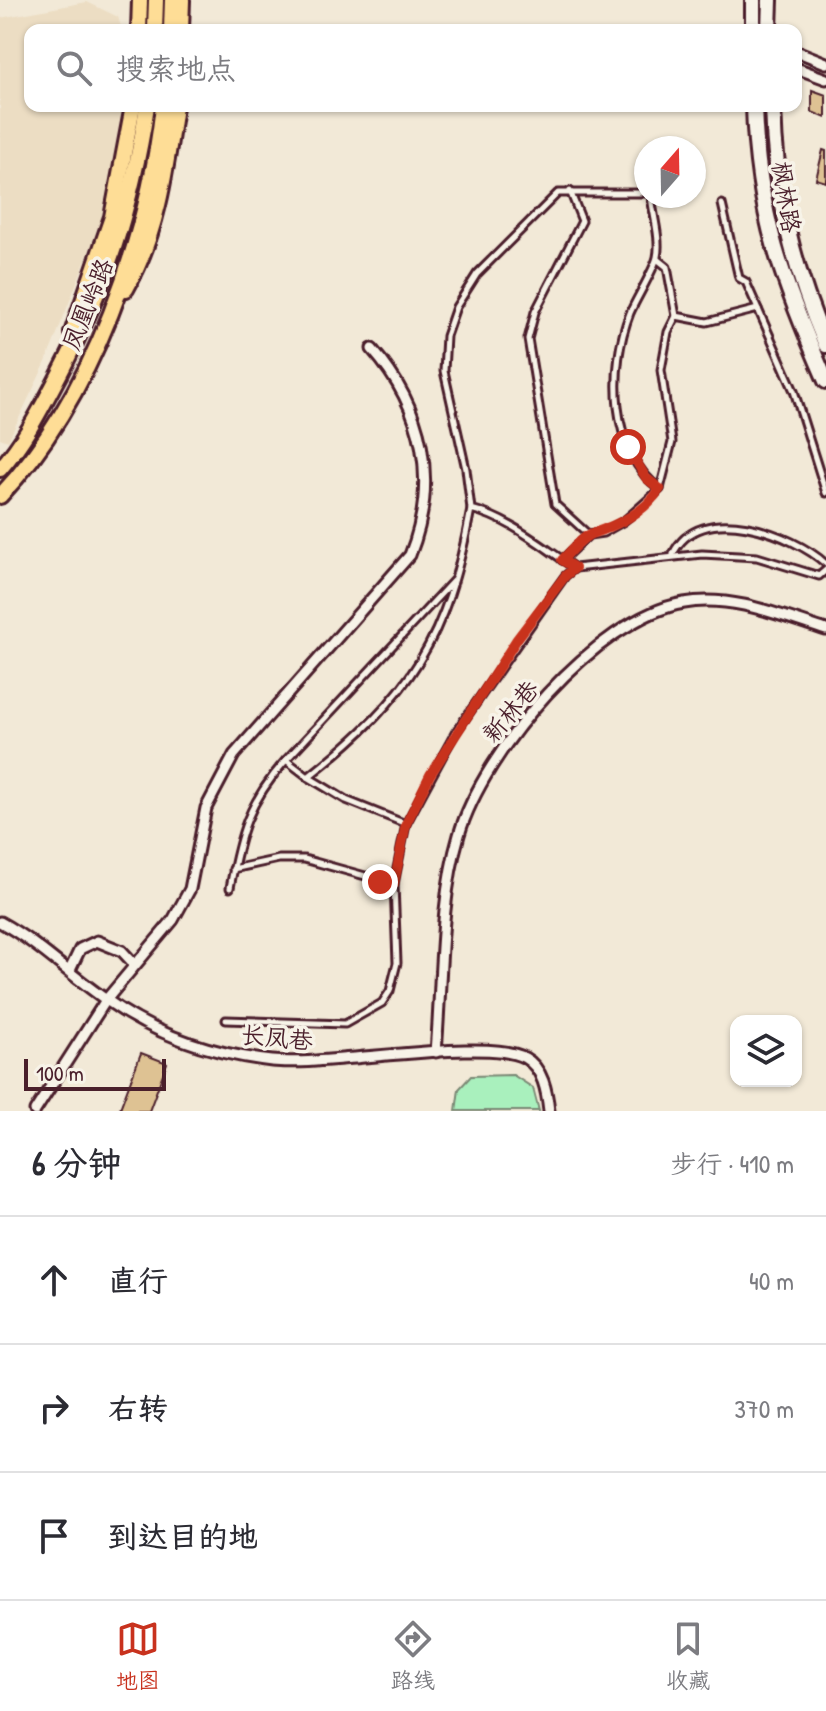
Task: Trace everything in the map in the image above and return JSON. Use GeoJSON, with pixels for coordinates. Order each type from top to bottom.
{"type":"FeatureCollection","features":[{"type":"Feature","properties":{"kind":"main road"},"geometry":{"type":"LineString","coordinates":[[139,24],[140,0]]}},
{"type":"Feature","properties":{"kind":"main road"},"geometry":{"type":"LineString","coordinates":[[155,24],[156,0]]}},
{"type":"Feature","properties":{"kind":"main road"},"geometry":{"type":"LineString","coordinates":[[171,24],[172,0]]}},
{"type":"Feature","properties":{"kind":"main road"},"geometry":{"type":"LineString","coordinates":[[181,24],[182,0]]}},
{"type":"Feature","properties":{"kind":"main road"},"geometry":{"type":"LineString","coordinates":[[753,0],[753,24]]}},
{"type":"Feature","properties":{"kind":"main road"},"geometry":{"type":"LineString","coordinates":[[769,24],[770,0]]}},
{"type":"Feature","properties":{"kind":"main road"},"geometry":{"type":"LineString","coordinates":[[59,374],[112,217],[132,112]]}},
{"type":"Feature","properties":{"kind":"main road","name":"凤凰岭路"},"geometry":{"type":"LineString","coordinates":[[0,469],[30,427],[59,374],[117,245],[146,112]]}},
{"type":"Feature","properties":{"kind":"main road","name":"凤凰岭路"},"geometry":{"type":"LineString","coordinates":[[0,496],[24,471],[51,431],[105,324],[137,235],[162,112]]}},
{"type":"Feature","properties":{"kind":"main road"},"geometry":{"type":"LineString","coordinates":[[105,324],[142,261],[168,156],[174,112]]}},
{"type":"Feature","properties":{"kind":"main road","name":"枫林路"},"geometry":{"type":"LineString","coordinates":[[754,112],[760,183],[770,239],[792,303],[826,381]]}},
{"type":"Feature","properties":{"kind":"main road","name":"枫林路"},"geometry":{"type":"LineString","coordinates":[[773,112],[777,182],[786,234],[826,345]]}},
{"type":"Feature","properties":{"kind":"street"},"geometry":{"type":"LineString","coordinates":[[802,53],[826,63]]}},
{"type":"Feature","properties":{"kind":"street"},"geometry":{"type":"LineString","coordinates":[[802,70],[826,79]]}},
{"type":"Feature","properties":{"kind":"street"},"geometry":{"type":"LineString","coordinates":[[35,1111],[106,1000],[173,920],[190,889],[206,808],[234,755],[392,580],[410,555],[425,501],[426,470],[421,440],[403,389],[372,349]]}},
{"type":"Feature","properties":{"kind":"street","name":"新林巷"},"geometry":{"type":"LineString","coordinates":[[436,1052],[449,874],[459,833],[476,791],[525,717],[598,647],[630,623],[685,602],[712,601],[773,613],[826,630]]}},
{"type":"Feature","properties":{"kind":"street","name":"长凤巷"},"geometry":{"type":"LineString","coordinates":[[0,922],[70,970],[106,1000],[178,1041],[273,1061],[337,1062],[436,1052],[503,1051],[522,1056],[535,1065],[543,1080],[549,1111]]}},
{"type":"Feature","properties":{"kind":"street"},"geometry":{"type":"LineString","coordinates":[[70,970],[80,949],[97,941],[122,951],[135,965]]}},
{"type":"Feature","properties":{"kind":"lane"},"geometry":{"type":"LineString","coordinates":[[308,777],[356,738],[407,683],[441,625],[456,577],[471,509],[466,469],[444,371],[442,351],[450,322],[477,274],[549,200],[570,191],[634,193]]}},
{"type":"Feature","properties":{"kind":"lane"},"geometry":{"type":"LineString","coordinates":[[570,191],[582,221],[535,312],[528,339],[555,504],[589,535]]}},
{"type":"Feature","properties":{"kind":"lane"},"geometry":{"type":"LineString","coordinates":[[722,204],[739,278],[746,282],[794,391],[826,493]]}},
{"type":"Feature","properties":{"kind":"lane"},"geometry":{"type":"LineString","coordinates":[[652,208],[657,259],[632,310],[618,361],[620,423],[634,462],[646,478],[660,489]]}},
{"type":"Feature","properties":{"kind":"lane"},"geometry":{"type":"LineString","coordinates":[[562,560],[589,535],[603,533],[624,521],[660,489],[672,442],[661,370],[668,332],[676,316],[667,267],[657,259]]}},
{"type":"Feature","properties":{"kind":"lane"},"geometry":{"type":"LineString","coordinates":[[676,316],[689,321],[707,322],[758,309]]}},
{"type":"Feature","properties":{"kind":"lane"},"geometry":{"type":"LineString","coordinates":[[471,509],[491,514],[575,568],[618,566],[673,554],[757,557],[819,576],[826,567],[777,535],[715,525],[690,533],[673,554]]}},
{"type":"Feature","properties":{"kind":"lane"},"geometry":{"type":"LineString","coordinates":[[226,1020],[345,1024],[382,1003],[390,991],[397,963],[394,884],[406,824],[436,764],[517,639],[565,576],[575,568]]}},
{"type":"Feature","properties":{"kind":"lane"},"geometry":{"type":"LineString","coordinates":[[230,888],[246,817],[268,781],[456,577]]}},
{"type":"Feature","properties":{"kind":"lane"},"geometry":{"type":"LineString","coordinates":[[286,760],[346,800],[406,824]]}},
{"type":"Feature","properties":{"kind":"lane"},"geometry":{"type":"LineString","coordinates":[[233,869],[279,859],[304,859],[394,884]]}},
{"type":"Feature","properties":{"kind":"shaded area"},"geometry":{"type":"Polygon","coordinates":[[[87,2],[118,17],[120,24],[24,24],[24,112],[122,112],[120,140],[104,213],[46,362],[8,441],[0,438],[0,18],[87,2]]]}},
{"type":"Feature","properties":{"kind":"green space"},"geometry":{"type":"Polygon","coordinates":[[[513,1075],[533,1088],[539,1111],[456,1111],[459,1089],[471,1076],[513,1075]]]}},
{"type":"Feature","properties":{"kind":"building"},"geometry":{"type":"Polygon","coordinates":[[[812,90],[826,95],[826,118],[812,112],[812,90]]]}},
{"type":"Feature","properties":{"kind":"building"},"geometry":{"type":"Polygon","coordinates":[[[823,150],[826,151],[826,182],[816,179],[823,150]]]}},
{"type":"Feature","properties":{"kind":"building"},"geometry":{"type":"Polygon","coordinates":[[[141,1053],[167,1063],[149,1111],[119,1111],[141,1053]]]}},
{"type":"Feature","properties":{"kind":"route"},"geometry":{"type":"LineString","coordinates":[[380,882],[394,884],[406,824],[455,733],[517,639],[565,576],[575,568],[562,560],[589,535],[603,533],[624,521],[654,498],[660,489],[646,478],[628,447]]}}]}
